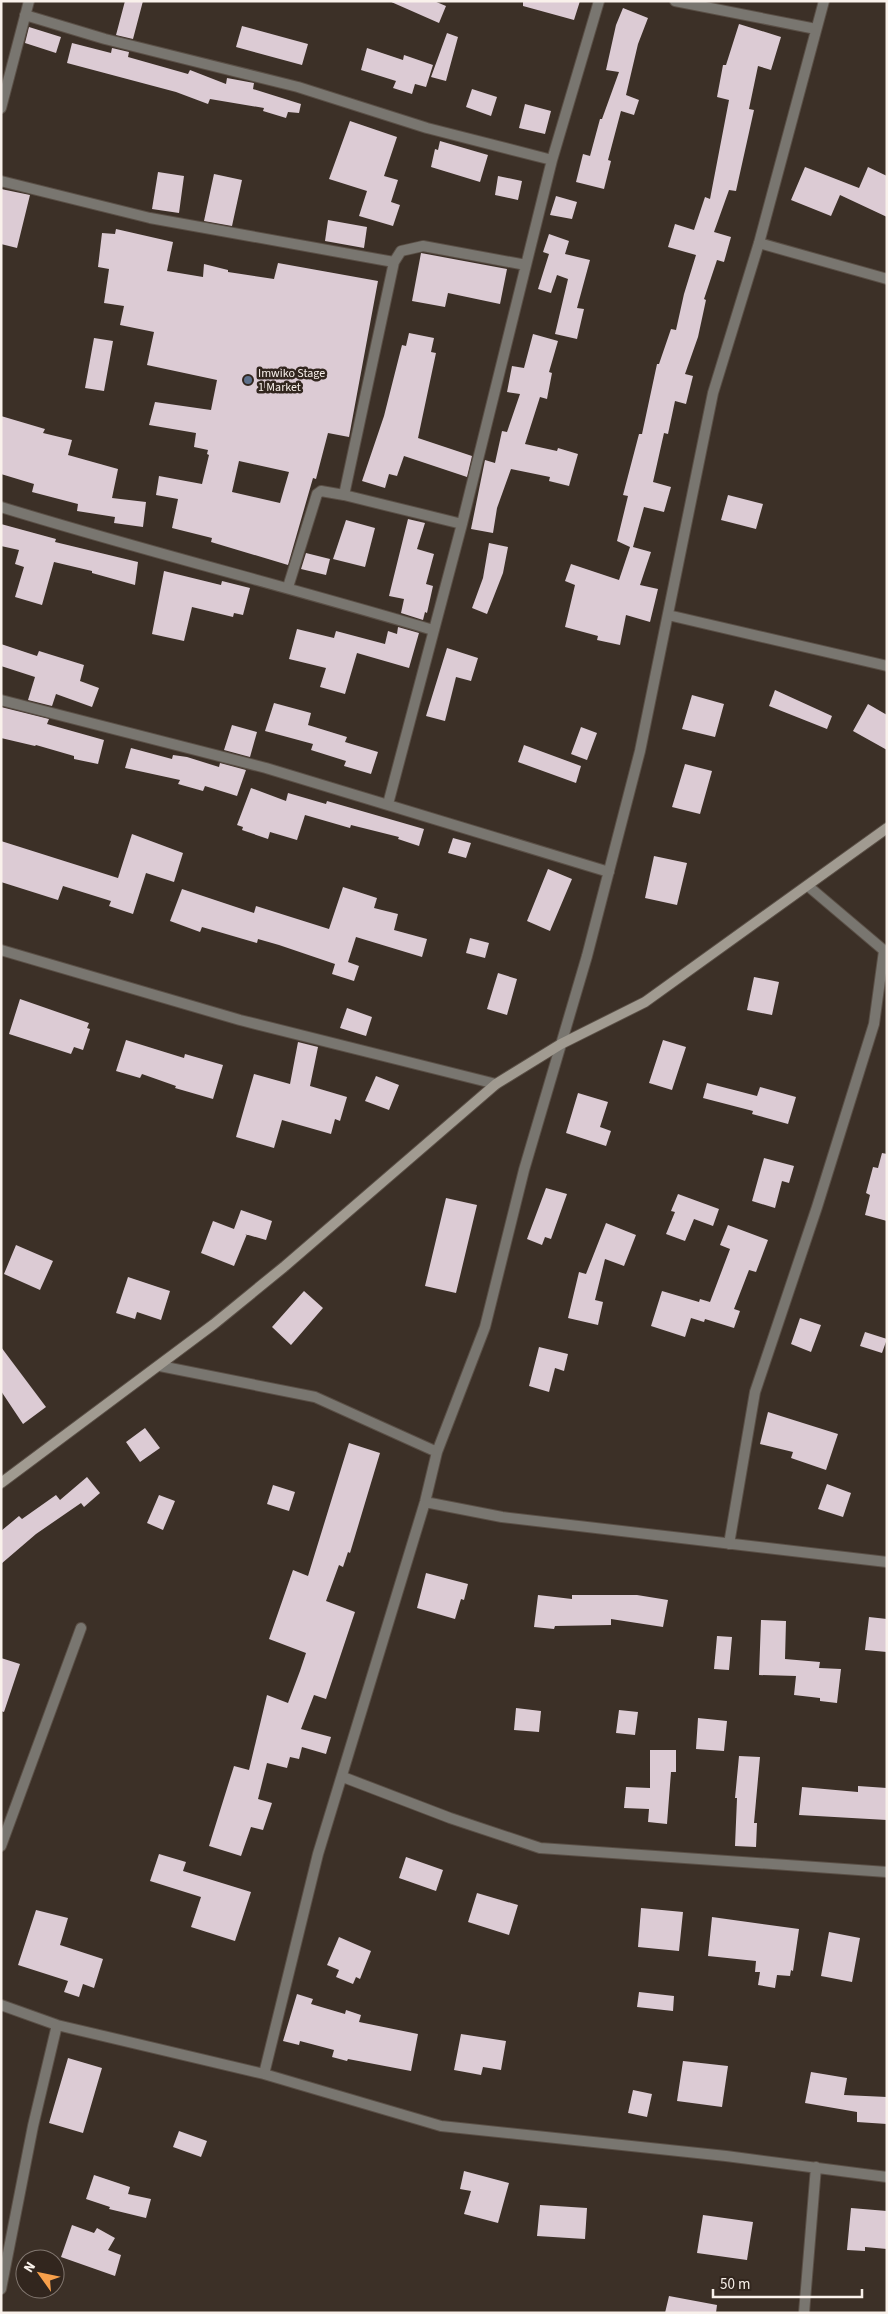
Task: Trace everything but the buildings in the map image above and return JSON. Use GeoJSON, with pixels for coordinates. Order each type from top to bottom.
{"type":"FeatureCollection","features":[{"type":"Feature","properties":{"kind":"main road"},"geometry":{"type":"LineString","coordinates":[[2,1479],[160,1366],[285,1266],[496,1084],[561,1044],[645,1002],[887,828]]}},
{"type":"Feature","properties":{"kind":"street"},"geometry":{"type":"LineString","coordinates":[[1,108],[29,1]]}},
{"type":"Feature","properties":{"kind":"street"},"geometry":{"type":"LineString","coordinates":[[388,804],[462,524],[552,160],[599,1]]}},
{"type":"Feature","properties":{"kind":"street"},"geometry":{"type":"LineString","coordinates":[[674,1],[816,30]]}},
{"type":"Feature","properties":{"kind":"street"},"geometry":{"type":"LineString","coordinates":[[264,2074],[318,1854],[344,1777],[426,1502],[437,1452],[485,1327],[524,1170],[608,872],[640,751],[713,393],[759,243],[824,1]]}},
{"type":"Feature","properties":{"kind":"street"},"geometry":{"type":"LineString","coordinates":[[25,15],[105,39],[298,87],[427,128],[552,160]]}},
{"type":"Feature","properties":{"kind":"street"},"geometry":{"type":"LineString","coordinates":[[1,181],[150,218],[394,262]]}},
{"type":"Feature","properties":{"kind":"street"},"geometry":{"type":"LineString","coordinates":[[759,243],[887,279]]}},
{"type":"Feature","properties":{"kind":"street"},"geometry":{"type":"LineString","coordinates":[[344,495],[394,262],[401,251],[423,246],[526,265]]}},
{"type":"Feature","properties":{"kind":"street"},"geometry":{"type":"LineString","coordinates":[[288,586],[317,494],[321,491],[462,524]]}},
{"type":"Feature","properties":{"kind":"street"},"geometry":{"type":"LineString","coordinates":[[1,507],[104,538],[288,586],[433,630]]}},
{"type":"Feature","properties":{"kind":"street"},"geometry":{"type":"LineString","coordinates":[[668,614],[887,666]]}},
{"type":"Feature","properties":{"kind":"street"},"geometry":{"type":"LineString","coordinates":[[1,700],[266,768],[608,872]]}},
{"type":"Feature","properties":{"kind":"street"},"geometry":{"type":"LineString","coordinates":[[730,1544],[755,1392],[817,1207],[874,1024],[885,952],[808,886]]}},
{"type":"Feature","properties":{"kind":"street"},"geometry":{"type":"LineString","coordinates":[[1,950],[240,1020],[496,1084]]}},
{"type":"Feature","properties":{"kind":"street"},"geometry":{"type":"LineString","coordinates":[[160,1366],[315,1397],[437,1452]]}},
{"type":"Feature","properties":{"kind":"street"},"geometry":{"type":"LineString","coordinates":[[426,1502],[502,1517],[887,1562]]}},
{"type":"Feature","properties":{"kind":"street"},"geometry":{"type":"LineString","coordinates":[[1,1846],[81,1628]]}},
{"type":"Feature","properties":{"kind":"street"},"geometry":{"type":"LineString","coordinates":[[344,1777],[450,1818],[540,1848],[887,1872]]}},
{"type":"Feature","properties":{"kind":"street"},"geometry":{"type":"LineString","coordinates":[[1,2006],[57,2024],[264,2074],[441,2126],[816,2167],[887,2177]]}},
{"type":"Feature","properties":{"kind":"street"},"geometry":{"type":"LineString","coordinates":[[1,2289],[33,2126],[57,2024]]}},
{"type":"Feature","properties":{"kind":"street"},"geometry":{"type":"LineString","coordinates":[[804,2313],[816,2167]]}},
{"type":"Feature","properties":{"kind":"place","name":"Imwiko Stage 1 Market"},"geometry":{"type":"Point","coordinates":[248,380]}}]}
